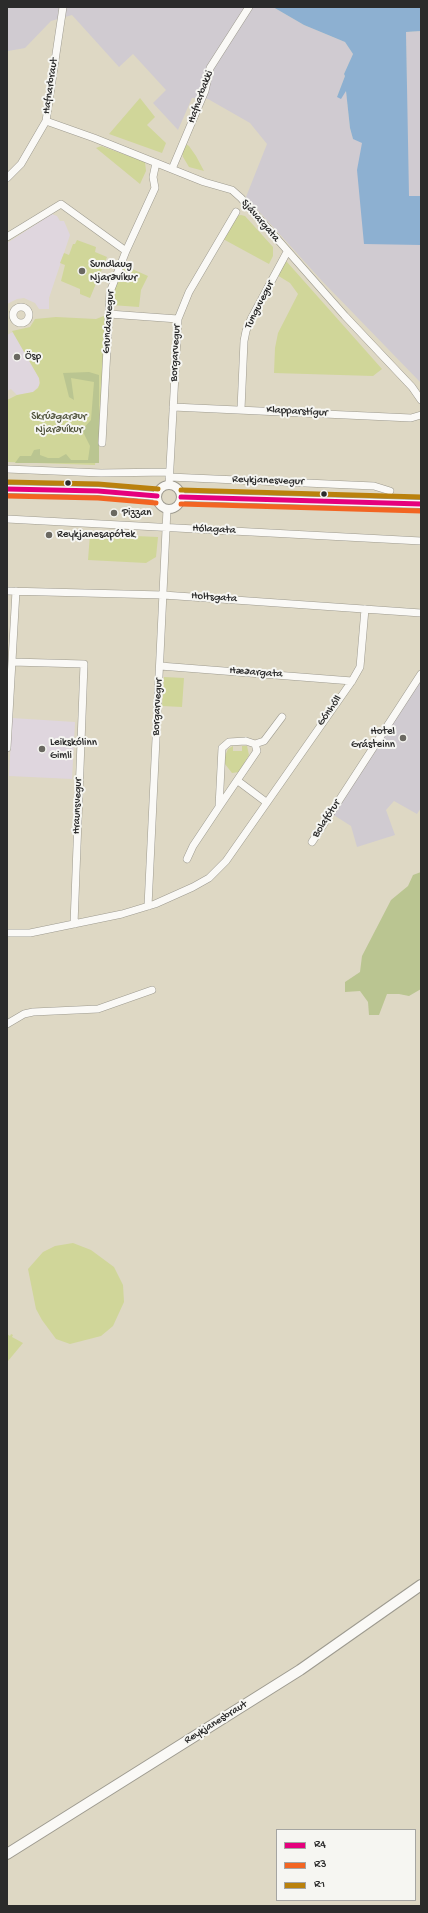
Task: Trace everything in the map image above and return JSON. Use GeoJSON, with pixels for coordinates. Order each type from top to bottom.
{"type":"FeatureCollection","features":[{"type":"Feature","properties":{"kind":"highway","name":"Reykjanesbraut"},"geometry":{"type":"LineString","coordinates":[[7,1854],[300,1670],[421,1584]]}},
{"type":"Feature","properties":{"kind":"main road"},"geometry":{"type":"LineString","coordinates":[[169,478],[178,490],[181,497],[175,508],[167,509],[160,506],[157,496],[160,489],[169,478]]}},
{"type":"Feature","properties":{"kind":"main road"},"geometry":{"type":"LineString","coordinates":[[7,489],[98,491],[157,496]]}},
{"type":"Feature","properties":{"kind":"main road"},"geometry":{"type":"LineString","coordinates":[[181,497],[421,504]]}},
{"type":"Feature","properties":{"kind":"street","name":"Hafnarbakki"},"geometry":{"type":"LineString","coordinates":[[172,169],[205,91],[210,68],[248,7]]}},
{"type":"Feature","properties":{"kind":"street","name":"Hafnarbraut"},"geometry":{"type":"LineString","coordinates":[[7,178],[21,164],[46,121],[63,10]]}},
{"type":"Feature","properties":{"kind":"street","name":"Sjávargata"},"geometry":{"type":"LineString","coordinates":[[46,121],[232,190],[344,316],[412,387],[421,400]]}},
{"type":"Feature","properties":{"kind":"street","name":"Grundarvegur"},"geometry":{"type":"LineString","coordinates":[[102,443],[110,292],[126,251],[155,188],[153,177],[156,163]]}},
{"type":"Feature","properties":{"kind":"street"},"geometry":{"type":"LineString","coordinates":[[7,237],[61,204],[126,251]]}},
{"type":"Feature","properties":{"kind":"street","name":"Borgarvegur"},"geometry":{"type":"LineString","coordinates":[[169,478],[178,319],[189,292],[236,212]]}},
{"type":"Feature","properties":{"kind":"street","name":"Tunguvegur"},"geometry":{"type":"LineString","coordinates":[[241,409],[246,331],[250,319],[287,252]]}},
{"type":"Feature","properties":{"kind":"street"},"geometry":{"type":"LineString","coordinates":[[109,314],[178,319]]}},
{"type":"Feature","properties":{"kind":"street"},"geometry":{"type":"LineString","coordinates":[[7,323],[14,319]]}},
{"type":"Feature","properties":{"kind":"street"},"geometry":{"type":"LineString","coordinates":[[412,387],[421,391]]}},
{"type":"Feature","properties":{"kind":"street","name":"Klapparstígur"},"geometry":{"type":"LineString","coordinates":[[173,406],[411,418],[421,415]]}},
{"type":"Feature","properties":{"kind":"street","name":"Reykjanesvegur"},"geometry":{"type":"LineString","coordinates":[[7,470],[374,486],[390,491]]}},
{"type":"Feature","properties":{"kind":"street","name":"Borgarvegur"},"geometry":{"type":"LineString","coordinates":[[148,906],[167,509]]}},
{"type":"Feature","properties":{"kind":"street","name":"Hólagata"},"geometry":{"type":"LineString","coordinates":[[7,519],[148,525],[166,528],[421,541]]}},
{"type":"Feature","properties":{"kind":"street","name":"Holtsgata"},"geometry":{"type":"LineString","coordinates":[[7,591],[163,595],[421,613]]}},
{"type":"Feature","properties":{"kind":"street"},"geometry":{"type":"LineString","coordinates":[[7,748],[9,674],[12,662],[10,634],[16,591]]}},
{"type":"Feature","properties":{"kind":"street","name":"Gónhóll"},"geometry":{"type":"LineString","coordinates":[[7,933],[30,933],[122,914],[148,906],[193,888],[209,878],[226,861],[352,681],[360,667],[365,609]]}},
{"type":"Feature","properties":{"kind":"street","name":"Hraunsvegur"},"geometry":{"type":"LineString","coordinates":[[12,662],[84,664],[74,924]]}},
{"type":"Feature","properties":{"kind":"street","name":"Hæðargata"},"geometry":{"type":"LineString","coordinates":[[160,666],[352,681]]}},
{"type":"Feature","properties":{"kind":"street","name":"Bolafótur"},"geometry":{"type":"LineString","coordinates":[[312,842],[421,674]]}},
{"type":"Feature","properties":{"kind":"street"},"geometry":{"type":"LineString","coordinates":[[219,807],[222,748],[232,742],[246,741],[256,744],[264,741],[282,717]]}},
{"type":"Feature","properties":{"kind":"street"},"geometry":{"type":"LineString","coordinates":[[187,859],[192,846],[238,781],[257,751],[256,744]]}},
{"type":"Feature","properties":{"kind":"street"},"geometry":{"type":"LineString","coordinates":[[238,781],[266,802]]}},
{"type":"Feature","properties":{"kind":"street"},"geometry":{"type":"LineString","coordinates":[[7,1024],[24,1014],[33,1012],[98,1009],[152,990]]}},
{"type":"Feature","properties":{"kind":"shaded area"},"geometry":{"type":"Polygon","coordinates":[[[7,7],[273,7],[304,25],[345,42],[353,54],[344,74],[345,76],[337,97],[346,90],[350,128],[353,139],[407,141],[406,32],[421,31],[421,383],[322,281],[246,197],[267,144],[250,123],[208,99],[192,98],[178,130],[153,103],[166,90],[133,54],[119,67],[72,15],[51,21],[25,48],[8,51],[7,7]]]}},
{"type":"Feature","properties":{"kind":"shaded area"},"geometry":{"type":"Polygon","coordinates":[[[52,214],[57,216],[60,221],[64,221],[70,235],[49,298],[49,309],[39,309],[35,303],[24,298],[17,299],[7,304],[7,243],[52,214]]]}},
{"type":"Feature","properties":{"kind":"shaded area","name":"Ösp"},"geometry":{"type":"Polygon","coordinates":[[[13,332],[39,378],[39,386],[33,392],[17,395],[11,389],[7,391],[7,335],[13,332]]]}},
{"type":"Feature","properties":{"kind":"shaded area"},"geometry":{"type":"Polygon","coordinates":[[[421,676],[421,808],[417,814],[394,801],[386,810],[395,835],[357,847],[351,826],[332,814],[421,676]]]}},
{"type":"Feature","properties":{"kind":"shaded area","name":"Leikskólinn Gimli"},"geometry":{"type":"Polygon","coordinates":[[[12,718],[75,722],[72,779],[9,776],[12,718]]]}},
{"type":"Feature","properties":{"kind":"green space"},"geometry":{"type":"Polygon","coordinates":[[[140,98],[155,117],[147,125],[166,143],[162,153],[109,134],[140,98]]]}},
{"type":"Feature","properties":{"kind":"green space"},"geometry":{"type":"Polygon","coordinates":[[[184,143],[189,146],[204,171],[189,167],[183,157],[181,149],[184,143]]]}},
{"type":"Feature","properties":{"kind":"green space"},"geometry":{"type":"Polygon","coordinates":[[[101,146],[145,162],[146,171],[140,184],[96,148],[101,146]]]}},
{"type":"Feature","properties":{"kind":"green space"},"geometry":{"type":"Polygon","coordinates":[[[236,216],[245,216],[273,247],[273,256],[269,264],[223,239],[236,216]]]}},
{"type":"Feature","properties":{"kind":"green space","name":"Sundlaug Njarðvíkur"},"geometry":{"type":"Polygon","coordinates":[[[77,240],[96,247],[95,252],[107,257],[90,298],[80,294],[80,289],[61,281],[65,265],[60,263],[64,253],[69,255],[73,244],[75,244],[77,240]]]}},
{"type":"Feature","properties":{"kind":"green space"},"geometry":{"type":"Polygon","coordinates":[[[284,260],[382,369],[373,376],[274,373],[275,348],[278,333],[298,294],[290,283],[277,275],[284,260]]]}},
{"type":"Feature","properties":{"kind":"green space"},"geometry":{"type":"Polygon","coordinates":[[[123,265],[148,276],[141,290],[139,307],[111,305],[111,296],[123,265]]]}},
{"type":"Feature","properties":{"kind":"green space","name":"Skrúðgarður Njarðvíkur"},"geometry":{"type":"Polygon","coordinates":[[[109,314],[107,357],[95,465],[7,462],[7,400],[17,395],[33,392],[38,388],[40,383],[39,378],[12,331],[30,327],[35,319],[56,317],[96,319],[109,314]]]}},
{"type":"Feature","properties":{"kind":"green space"},"geometry":{"type":"Polygon","coordinates":[[[89,372],[99,375],[99,463],[15,463],[20,456],[31,456],[34,450],[40,449],[40,455],[48,458],[59,458],[66,454],[71,460],[88,460],[90,446],[82,430],[91,420],[94,382],[71,378],[74,400],[69,397],[63,373],[89,372]]]}},
{"type":"Feature","properties":{"kind":"green space"},"geometry":{"type":"Polygon","coordinates":[[[90,534],[158,537],[156,557],[146,563],[88,560],[90,534]]]}},
{"type":"Feature","properties":{"kind":"green space"},"geometry":{"type":"Polygon","coordinates":[[[164,677],[184,678],[182,707],[162,706],[164,677]]]}},
{"type":"Feature","properties":{"kind":"green space"},"geometry":{"type":"Polygon","coordinates":[[[233,746],[233,751],[242,751],[242,746],[247,746],[249,755],[239,772],[232,773],[225,764],[225,756],[228,749],[233,746]]]}},
{"type":"Feature","properties":{"kind":"green space"},"geometry":{"type":"Polygon","coordinates":[[[421,872],[421,989],[409,996],[387,994],[379,1015],[369,1015],[368,1002],[360,991],[345,992],[345,982],[360,972],[362,956],[391,900],[408,886],[413,875],[421,872]]]}},
{"type":"Feature","properties":{"kind":"green space"},"geometry":{"type":"Polygon","coordinates":[[[73,1243],[91,1250],[114,1267],[123,1285],[124,1302],[113,1326],[101,1336],[70,1344],[56,1339],[42,1320],[36,1309],[28,1269],[43,1252],[55,1246],[73,1243]]]}},
{"type":"Feature","properties":{"kind":"green space"},"geometry":{"type":"Polygon","coordinates":[[[7,1334],[10,1336],[11,1334],[13,1335],[12,1337],[23,1343],[8,1361],[7,1334]]]}},
{"type":"Feature","properties":{"kind":"water"},"geometry":{"type":"Polygon","coordinates":[[[273,7],[421,7],[421,31],[406,32],[409,196],[421,196],[421,245],[364,244],[357,170],[362,143],[353,139],[350,128],[346,91],[341,99],[337,97],[345,76],[344,74],[353,54],[345,42],[304,25],[273,7]]]}},
{"type":"Feature","properties":{"kind":"transit line","name":"R1"},"geometry":{"type":"LineString","coordinates":[[7,482],[98,484],[158,489]]}},
{"type":"Feature","properties":{"kind":"transit line","name":"R4"},"geometry":{"type":"LineString","coordinates":[[7,489],[98,491],[157,496]]}},
{"type":"Feature","properties":{"kind":"transit line","name":"R1"},"geometry":{"type":"LineString","coordinates":[[181,490],[421,497]]}},
{"type":"Feature","properties":{"kind":"transit line","name":"R3"},"geometry":{"type":"LineString","coordinates":[[7,496],[98,498],[156,503]]}},
{"type":"Feature","properties":{"kind":"transit line","name":"R4"},"geometry":{"type":"LineString","coordinates":[[181,497],[421,504]]}},
{"type":"Feature","properties":{"kind":"transit line","name":"R3"},"geometry":{"type":"LineString","coordinates":[[181,504],[421,511]]}},
{"type":"Feature","properties":{"kind":"place","name":"Sundlaug Njarðvíkur"},"geometry":{"type":"Point","coordinates":[82,271]}},
{"type":"Feature","properties":{"kind":"place","name":"Ösp"},"geometry":{"type":"Point","coordinates":[17,357]}},
{"type":"Feature","properties":{"kind":"place","name":"Pizzan"},"geometry":{"type":"Point","coordinates":[114,513]}},
{"type":"Feature","properties":{"kind":"place","name":"Reykjanesapótek"},"geometry":{"type":"Point","coordinates":[49,535]}},
{"type":"Feature","properties":{"kind":"place","name":"Hotel Grásteinn"},"geometry":{"type":"Point","coordinates":[403,738]}},
{"type":"Feature","properties":{"kind":"place","name":"Leikskólinn Gimli"},"geometry":{"type":"Point","coordinates":[42,749]}}]}
